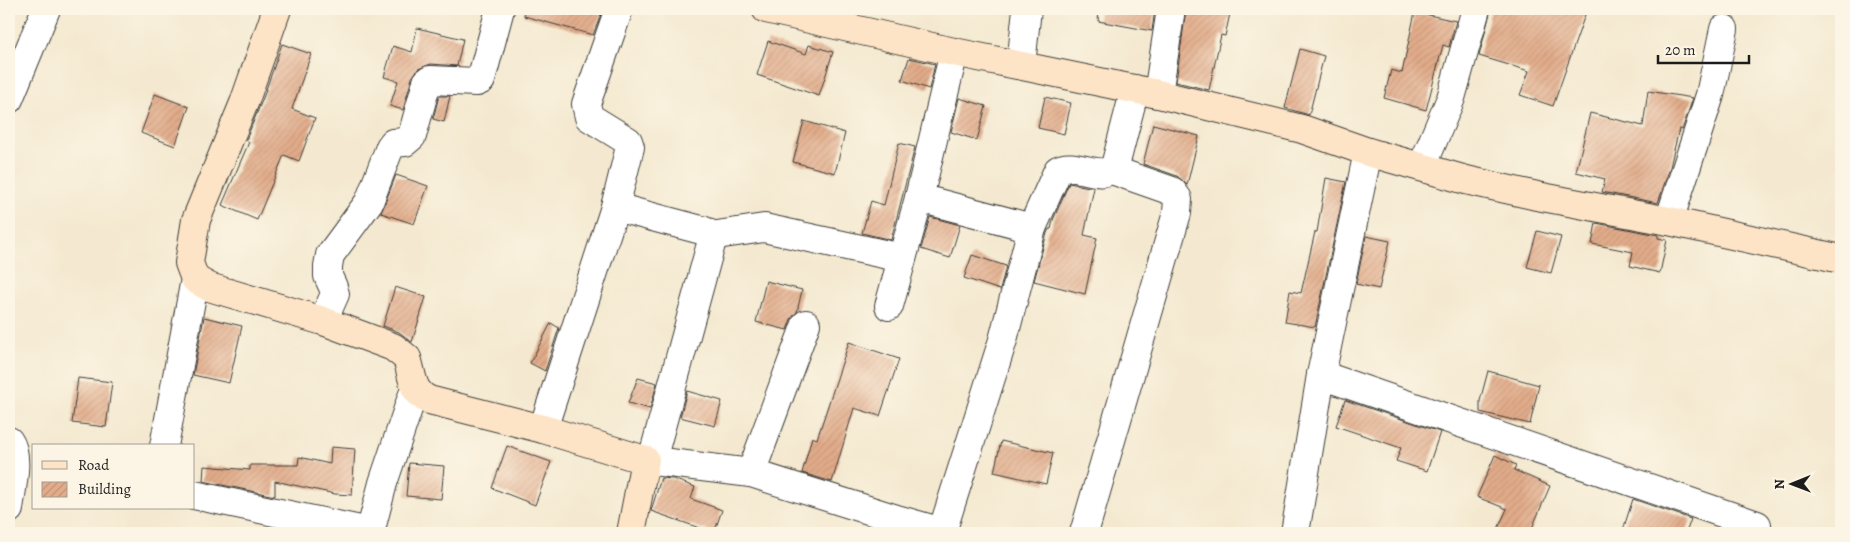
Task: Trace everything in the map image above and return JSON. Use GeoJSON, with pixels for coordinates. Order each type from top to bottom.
{"type":"FeatureCollection","features":[{"type":"Feature","properties":{"kind":"street"},"geometry":{"type":"LineString","coordinates":[[9,99],[46,9]]}},
{"type":"Feature","properties":{"kind":"street"},"geometry":{"type":"LineString","coordinates":[[164,444],[195,279],[189,263],[196,220],[244,103],[277,9]]}},
{"type":"Feature","properties":{"kind":"street"},"geometry":{"type":"LineString","coordinates":[[324,321],[335,294],[334,287],[328,276],[330,255],[369,202],[392,143],[405,142],[412,136],[427,82],[430,80],[477,82],[481,80],[500,9]]}},
{"type":"Feature","properties":{"kind":"street"},"geometry":{"type":"LineString","coordinates":[[543,429],[615,207],[630,147],[628,140],[589,117],[586,104],[619,9]]}},
{"type":"Feature","properties":{"kind":"street"},"geometry":{"type":"LineString","coordinates":[[766,9],[808,14],[954,52],[1146,92],[1302,129],[1368,152],[1466,180],[1537,196],[1669,221],[1841,259]]}},
{"type":"Feature","properties":{"kind":"street"},"geometry":{"type":"LineString","coordinates":[[1021,65],[1027,9]]}},
{"type":"Feature","properties":{"kind":"street"},"geometry":{"type":"LineString","coordinates":[[195,279],[209,287],[324,321],[392,347],[407,358],[419,396],[429,400],[543,429],[649,460],[751,473],[897,527],[942,532],[1003,340],[1032,228],[1058,170],[1068,167],[1106,173],[1115,166],[1146,92],[1171,9]]}},
{"type":"Feature","properties":{"kind":"street"},"geometry":{"type":"LineString","coordinates":[[1422,167],[1451,98],[1476,9]]}},
{"type":"Feature","properties":{"kind":"street"},"geometry":{"type":"LineString","coordinates":[[1669,221],[1710,95],[1724,29]]}},
{"type":"Feature","properties":{"kind":"street"},"geometry":{"type":"LineString","coordinates":[[889,306],[919,198],[954,52]]}},
{"type":"Feature","properties":{"kind":"street"},"geometry":{"type":"LineString","coordinates":[[1295,533],[1321,375],[1368,152]]}},
{"type":"Feature","properties":{"kind":"street"},"geometry":{"type":"LineString","coordinates":[[1084,533],[1177,213],[1178,199],[1172,190],[1112,170]]}},
{"type":"Feature","properties":{"kind":"street"},"geometry":{"type":"LineString","coordinates":[[919,198],[1032,228]]}},
{"type":"Feature","properties":{"kind":"street"},"geometry":{"type":"LineString","coordinates":[[615,207],[705,230],[710,236],[711,244],[649,460],[631,533]]}},
{"type":"Feature","properties":{"kind":"street"},"geometry":{"type":"LineString","coordinates":[[710,236],[764,228],[902,258]]}},
{"type":"Feature","properties":{"kind":"street"},"geometry":{"type":"LineString","coordinates":[[751,473],[806,324]]}},
{"type":"Feature","properties":{"kind":"street"},"geometry":{"type":"LineString","coordinates":[[1321,375],[1758,525]]}},
{"type":"Feature","properties":{"kind":"street"},"geometry":{"type":"LineString","coordinates":[[195,495],[370,533],[383,483],[415,388]]}},
{"type":"Feature","properties":{"kind":"street"},"geometry":{"type":"LineString","coordinates":[[9,509],[19,453]]}},
{"type":"Feature","properties":{"kind":"building"},"geometry":{"type":"Polygon","coordinates":[[[525,9],[603,9],[593,35],[524,16],[525,9]]]}},
{"type":"Feature","properties":{"kind":"building"},"geometry":{"type":"Polygon","coordinates":[[[1099,9],[1155,9],[1152,31],[1098,21],[1099,9]]]}},
{"type":"Feature","properties":{"kind":"building"},"geometry":{"type":"Polygon","coordinates":[[[1186,9],[1231,9],[1225,36],[1221,35],[1209,90],[1176,82],[1186,9]]]}},
{"type":"Feature","properties":{"kind":"building"},"geometry":{"type":"Polygon","coordinates":[[[1491,9],[1587,9],[1553,106],[1520,95],[1529,71],[1479,56],[1491,9]]]}},
{"type":"Feature","properties":{"kind":"building"},"geometry":{"type":"Polygon","coordinates":[[[1415,12],[1456,21],[1449,47],[1443,45],[1426,110],[1384,98],[1391,70],[1402,73],[1415,12]]]}},
{"type":"Feature","properties":{"kind":"building"},"geometry":{"type":"Polygon","coordinates":[[[417,28],[463,39],[457,66],[431,64],[418,69],[412,78],[403,110],[390,106],[398,81],[384,77],[393,46],[412,52],[417,28]]]}},
{"type":"Feature","properties":{"kind":"building"},"geometry":{"type":"Polygon","coordinates":[[[768,41],[806,54],[809,45],[833,52],[819,96],[757,75],[768,41]]]}},
{"type":"Feature","properties":{"kind":"building"},"geometry":{"type":"Polygon","coordinates":[[[282,44],[311,54],[292,109],[315,118],[299,161],[284,155],[257,220],[222,205],[249,142],[246,140],[282,44]]]}},
{"type":"Feature","properties":{"kind":"building"},"geometry":{"type":"Polygon","coordinates":[[[1300,49],[1324,56],[1309,115],[1285,108],[1300,49]]]}},
{"type":"Feature","properties":{"kind":"building"},"geometry":{"type":"Polygon","coordinates":[[[909,58],[935,64],[929,89],[902,80],[909,58]]]}},
{"type":"Feature","properties":{"kind":"building"},"geometry":{"type":"Polygon","coordinates":[[[1648,91],[1693,98],[1682,130],[1679,129],[1670,167],[1658,203],[1602,192],[1605,179],[1576,172],[1590,113],[1643,126],[1648,91]]]}},
{"type":"Feature","properties":{"kind":"building"},"geometry":{"type":"Polygon","coordinates":[[[155,94],[189,107],[175,146],[141,133],[155,94]]]}},
{"type":"Feature","properties":{"kind":"building"},"geometry":{"type":"Polygon","coordinates":[[[439,96],[450,96],[444,122],[433,119],[439,96]]]}},
{"type":"Feature","properties":{"kind":"building"},"geometry":{"type":"Polygon","coordinates":[[[1045,97],[1071,103],[1064,134],[1038,128],[1045,97]]]}},
{"type":"Feature","properties":{"kind":"building"},"geometry":{"type":"Polygon","coordinates":[[[959,98],[986,106],[977,140],[951,132],[959,98]]]}},
{"type":"Feature","properties":{"kind":"building"},"geometry":{"type":"Polygon","coordinates":[[[804,121],[845,133],[835,173],[793,162],[804,121]]]}},
{"type":"Feature","properties":{"kind":"building"},"geometry":{"type":"Polygon","coordinates":[[[1153,124],[1199,136],[1187,185],[1177,176],[1143,164],[1153,124]]]}},
{"type":"Feature","properties":{"kind":"building"},"geometry":{"type":"Polygon","coordinates":[[[899,143],[915,147],[891,240],[862,233],[871,201],[884,205],[899,143]]]}},
{"type":"Feature","properties":{"kind":"building"},"geometry":{"type":"Polygon","coordinates":[[[396,175],[428,186],[414,224],[381,213],[396,175]]]}},
{"type":"Feature","properties":{"kind":"building"},"geometry":{"type":"Polygon","coordinates":[[[1326,178],[1346,182],[1315,327],[1285,322],[1290,291],[1301,293],[1315,232],[1317,232],[1326,178]]]}},
{"type":"Feature","properties":{"kind":"building"},"geometry":{"type":"Polygon","coordinates":[[[1069,183],[1094,188],[1084,235],[1097,238],[1085,294],[1034,281],[1047,233],[1051,229],[1069,183]]]}},
{"type":"Feature","properties":{"kind":"building"},"geometry":{"type":"Polygon","coordinates":[[[930,217],[960,225],[950,258],[921,249],[930,217]]]}},
{"type":"Feature","properties":{"kind":"building"},"geometry":{"type":"Polygon","coordinates":[[[1596,223],[1658,235],[1658,238],[1667,240],[1660,273],[1630,266],[1633,252],[1592,244],[1596,223]]]}},
{"type":"Feature","properties":{"kind":"building"},"geometry":{"type":"Polygon","coordinates":[[[1537,231],[1561,237],[1551,273],[1527,267],[1537,231]]]}},
{"type":"Feature","properties":{"kind":"building"},"geometry":{"type":"Polygon","coordinates":[[[1366,236],[1390,241],[1379,289],[1356,284],[1366,236]]]}},
{"type":"Feature","properties":{"kind":"building"},"geometry":{"type":"Polygon","coordinates":[[[972,255],[1006,266],[1000,290],[964,278],[972,255]]]}},
{"type":"Feature","properties":{"kind":"building"},"geometry":{"type":"Polygon","coordinates":[[[766,281],[802,290],[797,312],[791,319],[787,330],[756,322],[766,281]]]}},
{"type":"Feature","properties":{"kind":"building"},"geometry":{"type":"Polygon","coordinates":[[[395,287],[426,297],[412,342],[399,332],[383,326],[395,287]]]}},
{"type":"Feature","properties":{"kind":"building"},"geometry":{"type":"Polygon","coordinates":[[[204,317],[242,326],[229,383],[193,375],[204,317]]]}},
{"type":"Feature","properties":{"kind":"building"},"geometry":{"type":"Polygon","coordinates":[[[551,323],[559,328],[545,371],[530,363],[551,323]]]}},
{"type":"Feature","properties":{"kind":"building"},"geometry":{"type":"Polygon","coordinates":[[[849,342],[899,359],[880,416],[854,408],[832,482],[802,473],[812,437],[817,439],[849,342]]]}},
{"type":"Feature","properties":{"kind":"building"},"geometry":{"type":"Polygon","coordinates":[[[1488,371],[1539,385],[1530,424],[1480,412],[1480,401],[1488,371]]]}},
{"type":"Feature","properties":{"kind":"building"},"geometry":{"type":"Polygon","coordinates":[[[78,378],[112,382],[106,427],[72,423],[78,378]]]}},
{"type":"Feature","properties":{"kind":"building"},"geometry":{"type":"Polygon","coordinates":[[[638,378],[657,383],[650,409],[628,403],[638,378]]]}},
{"type":"Feature","properties":{"kind":"building"},"geometry":{"type":"Polygon","coordinates":[[[687,391],[722,401],[715,426],[680,417],[687,391]]]}},
{"type":"Feature","properties":{"kind":"building"},"geometry":{"type":"Polygon","coordinates":[[[1345,400],[1440,432],[1427,471],[1396,461],[1401,448],[1336,426],[1345,400]]]}},
{"type":"Feature","properties":{"kind":"building"},"geometry":{"type":"Polygon","coordinates":[[[1001,441],[1053,453],[1046,484],[994,472],[1001,441]]]}},
{"type":"Feature","properties":{"kind":"building"},"geometry":{"type":"Polygon","coordinates":[[[507,446],[551,462],[535,505],[492,488],[507,446]]]}},
{"type":"Feature","properties":{"kind":"building"},"geometry":{"type":"Polygon","coordinates":[[[331,447],[355,449],[352,495],[335,494],[275,481],[275,496],[203,481],[204,466],[250,470],[250,465],[298,465],[299,457],[330,464],[331,447]]]}},
{"type":"Feature","properties":{"kind":"building"},"geometry":{"type":"Polygon","coordinates":[[[1495,455],[1516,465],[1514,470],[1550,486],[1530,533],[1496,533],[1507,509],[1477,497],[1495,455]]]}},
{"type":"Feature","properties":{"kind":"building"},"geometry":{"type":"Polygon","coordinates":[[[409,463],[444,466],[441,499],[406,496],[409,463]]]}},
{"type":"Feature","properties":{"kind":"building"},"geometry":{"type":"Polygon","coordinates":[[[661,478],[673,479],[695,487],[691,499],[722,510],[714,533],[651,511],[661,478]]]}},
{"type":"Feature","properties":{"kind":"building"},"geometry":{"type":"Polygon","coordinates":[[[1633,499],[1691,519],[1686,533],[1622,533],[1633,499]]]}}]}
